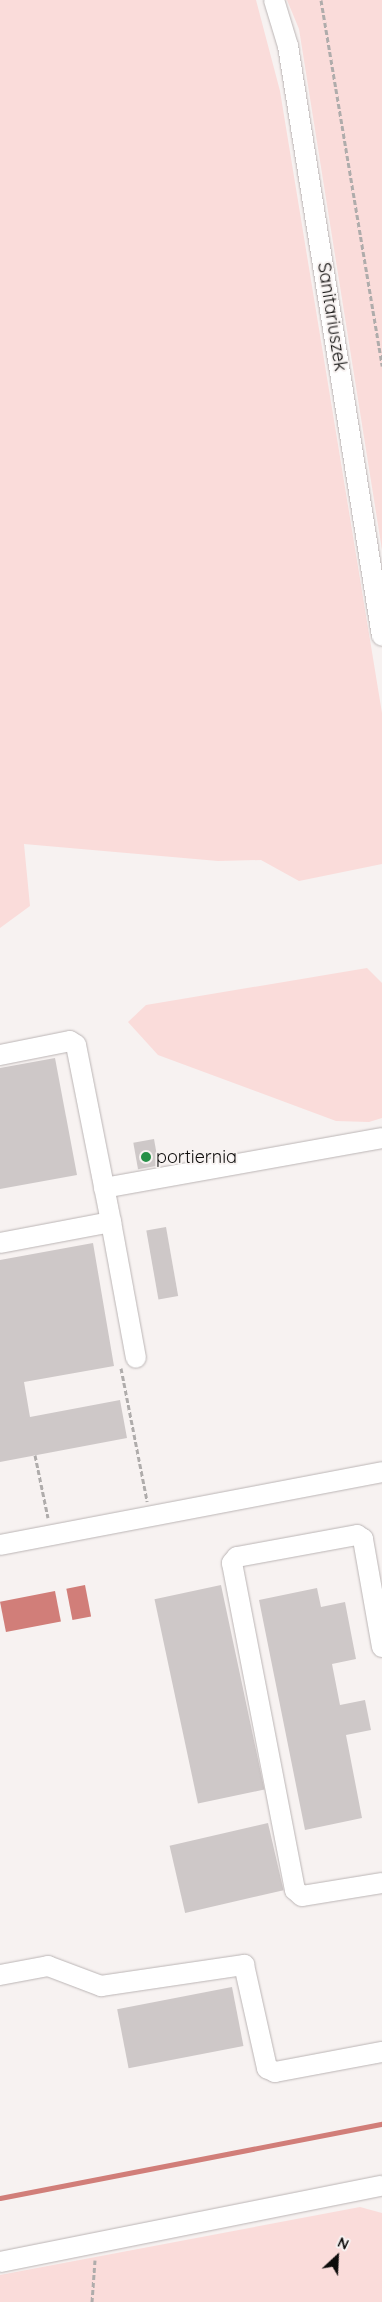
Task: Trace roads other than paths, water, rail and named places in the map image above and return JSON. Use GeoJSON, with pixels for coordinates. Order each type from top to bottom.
{"type":"FeatureCollection","features":[{"type":"Feature","properties":{"kind":"street","name":"Sanitariuszek"},"geometry":{"type":"LineString","coordinates":[[274,0],[288,46],[382,636]]}},
{"type":"Feature","properties":{"kind":"street"},"geometry":{"type":"LineString","coordinates":[[0,1055],[70,1041],[76,1045],[136,1358]]}},
{"type":"Feature","properties":{"kind":"street"},"geometry":{"type":"LineString","coordinates":[[104,1188],[382,1138]]}},
{"type":"Feature","properties":{"kind":"street"},"geometry":{"type":"LineString","coordinates":[[0,1243],[111,1222]]}},
{"type":"Feature","properties":{"kind":"street"},"geometry":{"type":"LineString","coordinates":[[0,1545],[382,1472]]}},
{"type":"Feature","properties":{"kind":"street"},"geometry":{"type":"LineString","coordinates":[[382,1646],[363,1538],[357,1535],[237,1557],[232,1563],[295,1890],[302,1896],[382,1883]]}},
{"type":"Feature","properties":{"kind":"street"},"geometry":{"type":"LineString","coordinates":[[0,1975],[48,1966],[101,1986],[244,1965],[267,2068],[275,2072],[382,2052]]}},
{"type":"Feature","properties":{"kind":"street"},"geometry":{"type":"LineString","coordinates":[[0,2262],[382,2186]]}},
{"type":"Feature","properties":{"kind":"waterway"},"geometry":{"type":"LineString","coordinates":[[0,2198],[382,2124]]}},
{"type":"Feature","properties":{"kind":"place","name":"portiernia"},"geometry":{"type":"Point","coordinates":[146,1157]}}]}
